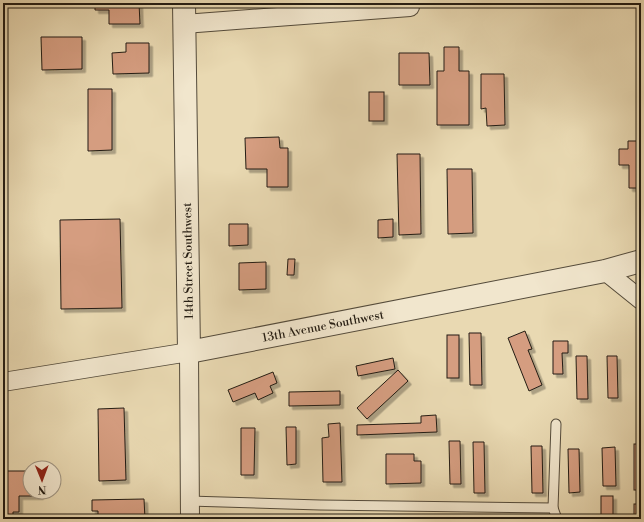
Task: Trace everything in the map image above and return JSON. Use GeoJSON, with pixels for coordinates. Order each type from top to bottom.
{"type":"FeatureCollection","features":[{"type":"Feature","properties":{"kind":"street"},"geometry":{"type":"LineString","coordinates":[[184,14],[410,7]]}},
{"type":"Feature","properties":{"kind":"street","name":"14th Street Southwest"},"geometry":{"type":"LineString","coordinates":[[184,14],[190,352],[190,519]]}},
{"type":"Feature","properties":{"kind":"street","name":"13th Avenue Southwest"},"geometry":{"type":"LineString","coordinates":[[3,382],[190,352],[605,271],[639,262]]}},
{"type":"Feature","properties":{"kind":"street"},"geometry":{"type":"LineString","coordinates":[[605,271],[641,300]]}},
{"type":"Feature","properties":{"kind":"lane"},"geometry":{"type":"LineString","coordinates":[[556,424],[553,508],[557,519]]}},
{"type":"Feature","properties":{"kind":"lane"},"geometry":{"type":"LineString","coordinates":[[190,501],[320,505],[553,508]]}},
{"type":"Feature","properties":{"kind":"building"},"geometry":{"type":"Polygon","coordinates":[[[95,3],[139,3],[140,24],[109,24],[109,10],[95,10],[95,3]]]}},
{"type":"Feature","properties":{"kind":"building"},"geometry":{"type":"Polygon","coordinates":[[[41,37],[82,37],[82,69],[42,70],[41,37]]]}},
{"type":"Feature","properties":{"kind":"building"},"geometry":{"type":"Polygon","coordinates":[[[126,43],[149,43],[149,73],[113,74],[112,53],[126,52],[126,43]]]}},
{"type":"Feature","properties":{"kind":"building"},"geometry":{"type":"Polygon","coordinates":[[[444,47],[459,47],[459,71],[469,71],[469,125],[437,125],[437,71],[444,71],[444,47]]]}},
{"type":"Feature","properties":{"kind":"building"},"geometry":{"type":"Polygon","coordinates":[[[399,53],[429,53],[430,85],[399,85],[399,53]]]}},
{"type":"Feature","properties":{"kind":"building"},"geometry":{"type":"Polygon","coordinates":[[[481,74],[504,74],[505,125],[487,126],[486,108],[481,109],[481,74]]]}},
{"type":"Feature","properties":{"kind":"building"},"geometry":{"type":"Polygon","coordinates":[[[88,89],[112,89],[112,150],[88,151],[88,89]]]}},
{"type":"Feature","properties":{"kind":"building"},"geometry":{"type":"Polygon","coordinates":[[[369,92],[384,92],[384,121],[369,121],[369,92]]]}},
{"type":"Feature","properties":{"kind":"building"},"geometry":{"type":"Polygon","coordinates":[[[279,137],[280,148],[288,148],[288,187],[267,187],[267,169],[246,169],[245,138],[279,137]]]}},
{"type":"Feature","properties":{"kind":"building"},"geometry":{"type":"Polygon","coordinates":[[[628,141],[641,141],[641,188],[629,188],[629,165],[619,165],[619,149],[628,149],[628,141]]]}},
{"type":"Feature","properties":{"kind":"building"},"geometry":{"type":"Polygon","coordinates":[[[397,154],[420,154],[421,234],[399,235],[397,154]]]}},
{"type":"Feature","properties":{"kind":"building"},"geometry":{"type":"Polygon","coordinates":[[[447,169],[472,169],[473,233],[448,234],[447,169]]]}},
{"type":"Feature","properties":{"kind":"building"},"geometry":{"type":"Polygon","coordinates":[[[120,219],[122,308],[61,309],[60,220],[120,219]]]}},
{"type":"Feature","properties":{"kind":"building"},"geometry":{"type":"Polygon","coordinates":[[[393,219],[393,237],[378,238],[378,220],[393,219]]]}},
{"type":"Feature","properties":{"kind":"building"},"geometry":{"type":"Polygon","coordinates":[[[229,224],[248,224],[248,245],[229,246],[229,224]]]}},
{"type":"Feature","properties":{"kind":"building"},"geometry":{"type":"Polygon","coordinates":[[[288,259],[295,259],[294,275],[287,275],[288,259]]]}},
{"type":"Feature","properties":{"kind":"building"},"geometry":{"type":"Polygon","coordinates":[[[266,262],[266,289],[239,290],[239,263],[266,262]]]}},
{"type":"Feature","properties":{"kind":"building"},"geometry":{"type":"Polygon","coordinates":[[[525,331],[532,349],[528,350],[542,385],[529,391],[508,338],[525,331]]]}},
{"type":"Feature","properties":{"kind":"building"},"geometry":{"type":"Polygon","coordinates":[[[469,333],[481,333],[482,385],[470,385],[469,333]]]}},
{"type":"Feature","properties":{"kind":"building"},"geometry":{"type":"Polygon","coordinates":[[[447,335],[459,335],[459,378],[447,378],[447,335]]]}},
{"type":"Feature","properties":{"kind":"building"},"geometry":{"type":"Polygon","coordinates":[[[553,341],[568,341],[568,353],[562,353],[563,374],[553,374],[553,341]]]}},
{"type":"Feature","properties":{"kind":"building"},"geometry":{"type":"Polygon","coordinates":[[[576,356],[587,356],[588,399],[577,399],[576,356]]]}},
{"type":"Feature","properties":{"kind":"building"},"geometry":{"type":"Polygon","coordinates":[[[607,356],[617,356],[618,398],[608,398],[607,356]]]}},
{"type":"Feature","properties":{"kind":"building"},"geometry":{"type":"Polygon","coordinates":[[[393,358],[395,369],[358,376],[356,366],[393,358]]]}},
{"type":"Feature","properties":{"kind":"building"},"geometry":{"type":"Polygon","coordinates":[[[637,359],[641,359],[641,403],[637,403],[637,359]]]}},
{"type":"Feature","properties":{"kind":"building"},"geometry":{"type":"Polygon","coordinates":[[[398,370],[408,381],[367,419],[357,408],[398,370]]]}},
{"type":"Feature","properties":{"kind":"building"},"geometry":{"type":"Polygon","coordinates":[[[273,372],[277,383],[270,386],[273,393],[258,400],[255,393],[233,402],[228,390],[273,372]]]}},
{"type":"Feature","properties":{"kind":"building"},"geometry":{"type":"Polygon","coordinates":[[[340,391],[340,405],[289,406],[289,392],[340,391]]]}},
{"type":"Feature","properties":{"kind":"building"},"geometry":{"type":"Polygon","coordinates":[[[124,408],[126,480],[99,481],[98,409],[124,408]]]}},
{"type":"Feature","properties":{"kind":"building"},"geometry":{"type":"Polygon","coordinates":[[[436,415],[437,432],[357,435],[357,425],[421,423],[421,416],[436,415]]]}},
{"type":"Feature","properties":{"kind":"building"},"geometry":{"type":"Polygon","coordinates":[[[340,423],[342,482],[323,482],[322,438],[329,437],[328,424],[340,423]]]}},
{"type":"Feature","properties":{"kind":"building"},"geometry":{"type":"Polygon","coordinates":[[[286,427],[296,427],[296,464],[287,465],[286,427]]]}},
{"type":"Feature","properties":{"kind":"building"},"geometry":{"type":"Polygon","coordinates":[[[241,428],[255,428],[254,475],[241,475],[241,428]]]}},
{"type":"Feature","properties":{"kind":"building"},"geometry":{"type":"Polygon","coordinates":[[[449,441],[460,441],[461,484],[450,484],[449,441]]]}},
{"type":"Feature","properties":{"kind":"building"},"geometry":{"type":"Polygon","coordinates":[[[473,442],[484,442],[485,493],[474,493],[473,442]]]}},
{"type":"Feature","properties":{"kind":"building"},"geometry":{"type":"Polygon","coordinates":[[[634,444],[641,444],[641,490],[634,490],[634,444]]]}},
{"type":"Feature","properties":{"kind":"building"},"geometry":{"type":"Polygon","coordinates":[[[531,446],[542,446],[543,493],[532,493],[531,446]]]}},
{"type":"Feature","properties":{"kind":"building"},"geometry":{"type":"Polygon","coordinates":[[[615,447],[616,486],[603,486],[602,448],[615,447]]]}},
{"type":"Feature","properties":{"kind":"building"},"geometry":{"type":"Polygon","coordinates":[[[568,449],[579,449],[580,492],[569,493],[568,449]]]}},
{"type":"Feature","properties":{"kind":"building"},"geometry":{"type":"Polygon","coordinates":[[[386,454],[414,454],[414,461],[421,461],[421,483],[386,484],[386,454]]]}},
{"type":"Feature","properties":{"kind":"building"},"geometry":{"type":"Polygon","coordinates":[[[3,471],[22,471],[22,496],[19,496],[19,512],[13,512],[13,519],[3,519],[3,471]]]}},
{"type":"Feature","properties":{"kind":"building"},"geometry":{"type":"Polygon","coordinates":[[[601,496],[613,496],[613,519],[601,519],[601,496]]]}},
{"type":"Feature","properties":{"kind":"building"},"geometry":{"type":"Polygon","coordinates":[[[144,499],[145,519],[98,519],[98,511],[92,511],[92,500],[144,499]]]}},
{"type":"Feature","properties":{"kind":"building"},"geometry":{"type":"Polygon","coordinates":[[[634,504],[641,504],[641,519],[634,519],[634,504]]]}}]}
